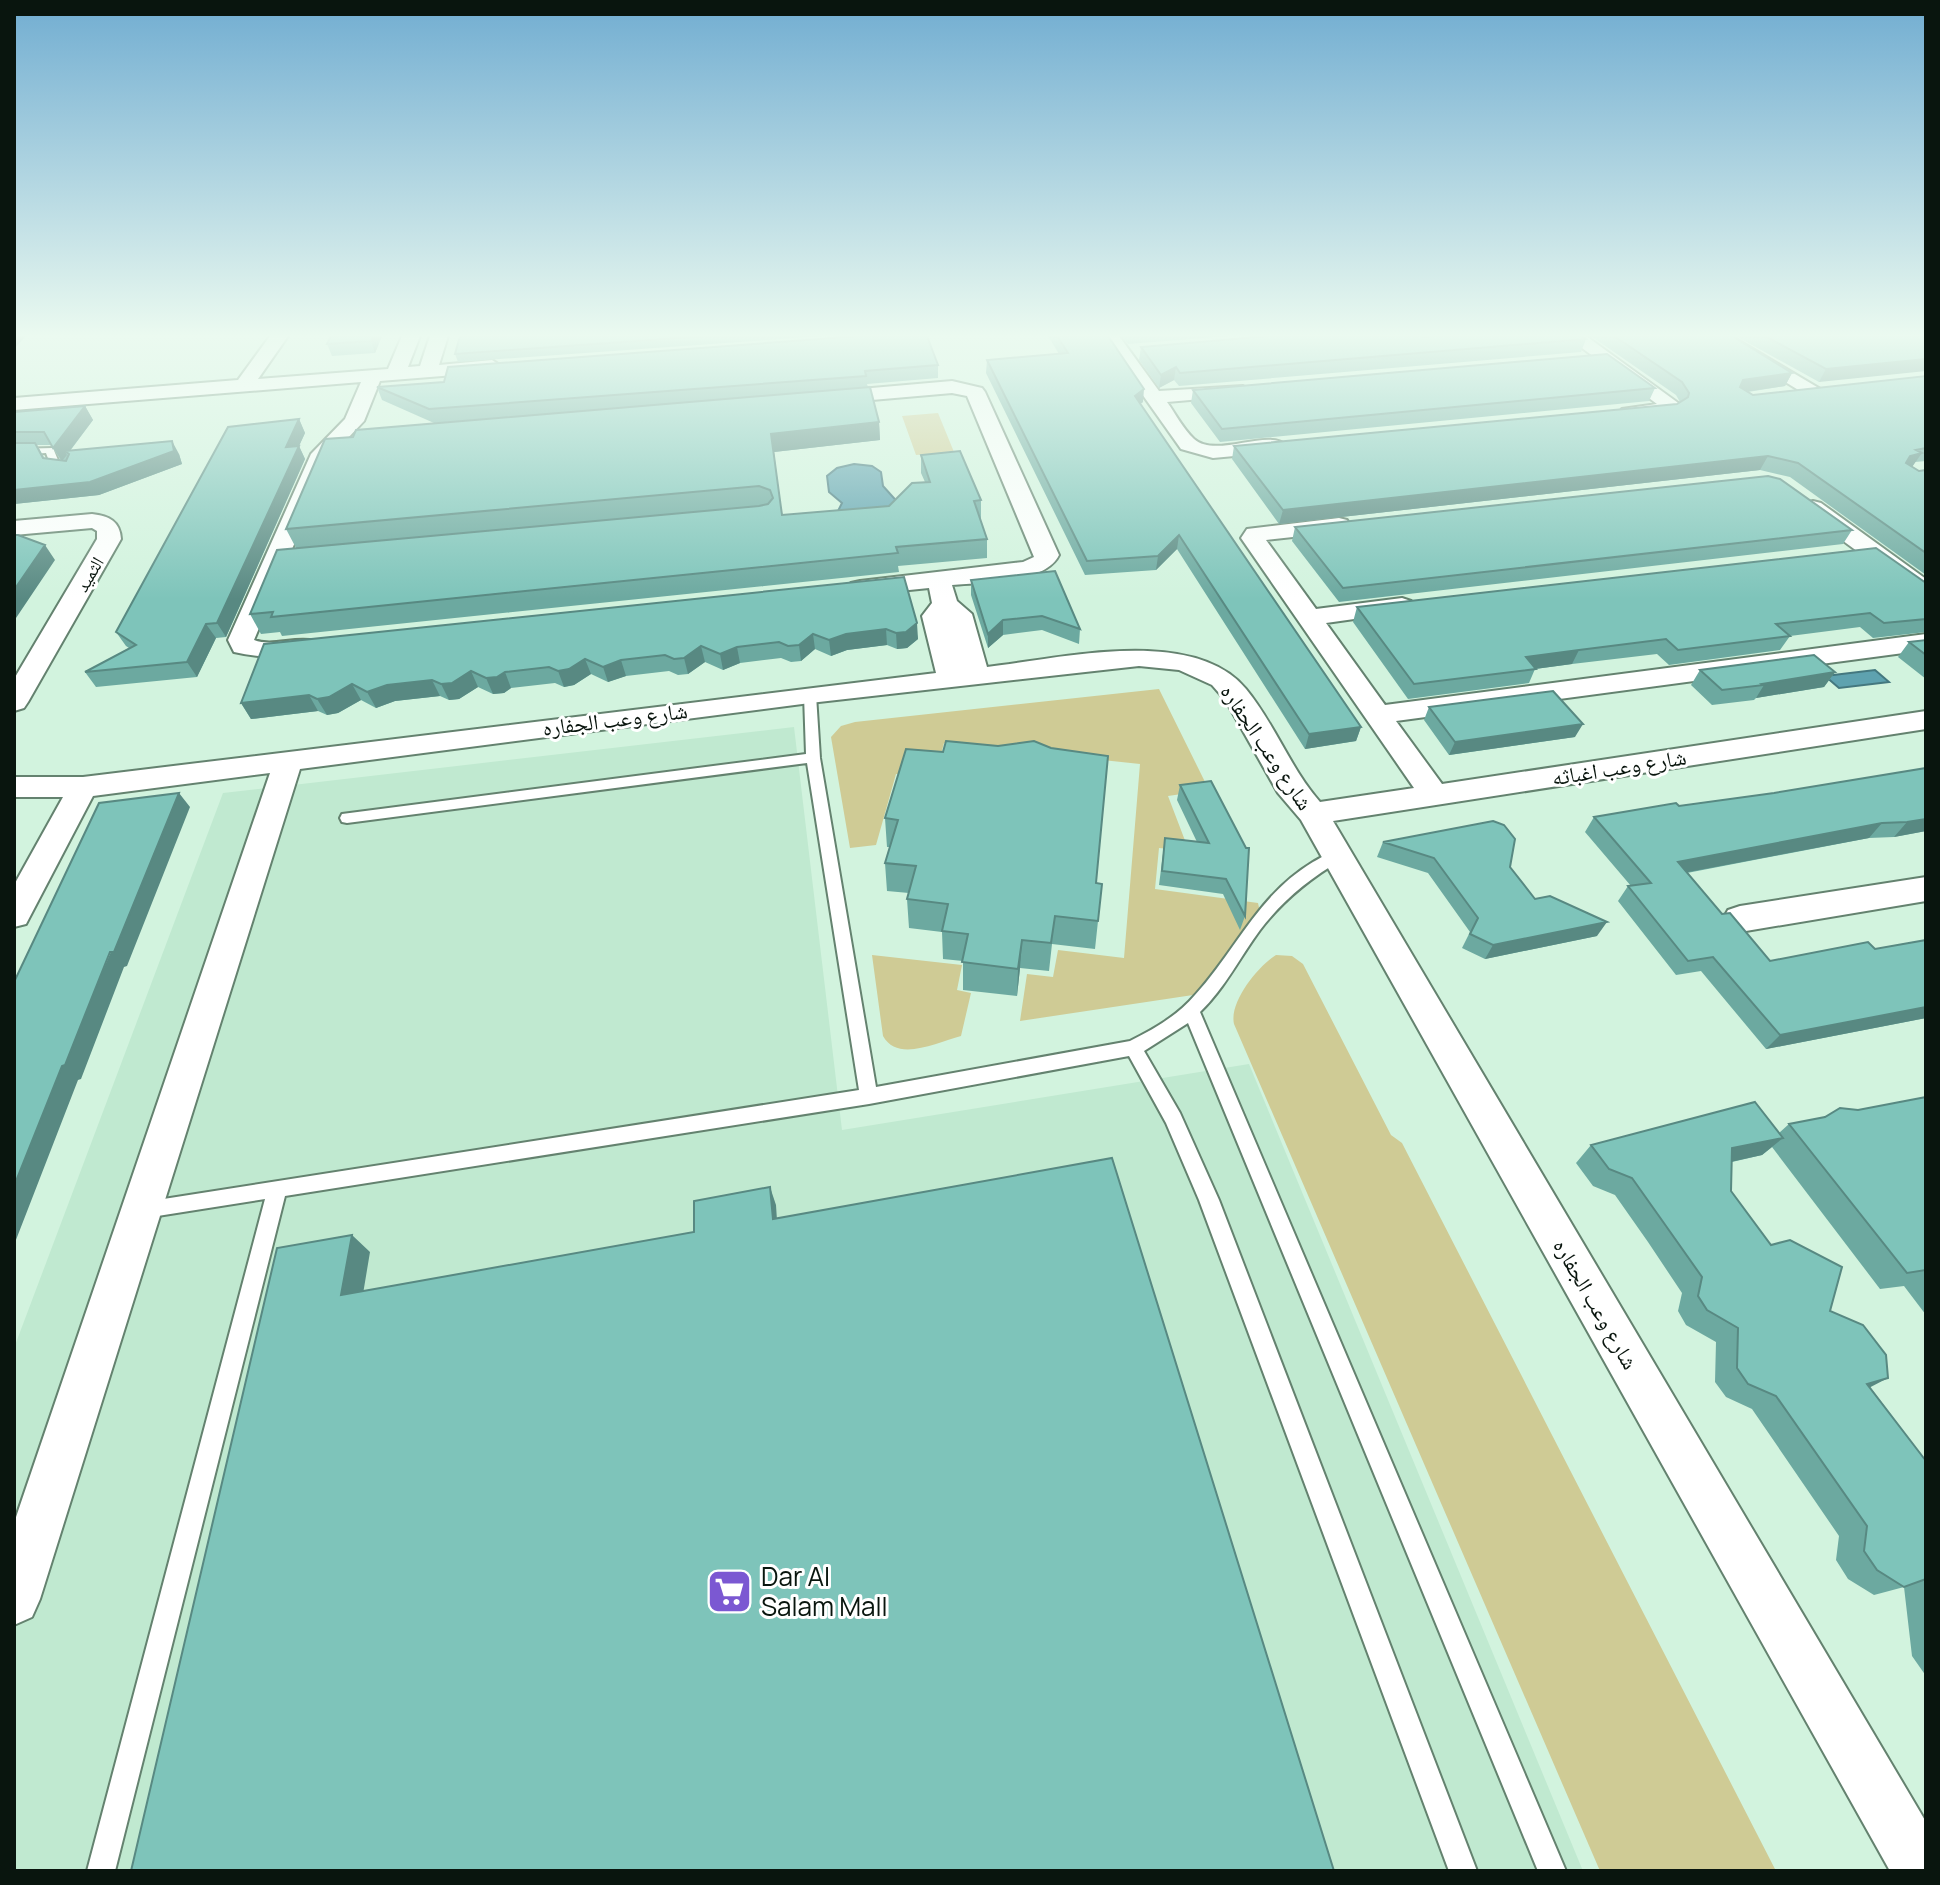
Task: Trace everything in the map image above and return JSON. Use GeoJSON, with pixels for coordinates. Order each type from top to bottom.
{"type":"FeatureCollection","features":[{"type":"Feature","properties":{"kind":"street"},"geometry":{"type":"LineString","coordinates":[[327,644],[264,651],[243,646],[241,640],[321,454],[351,424]]}},
{"type":"Feature","properties":{"kind":"street"},"geometry":{"type":"LineString","coordinates":[[831,591],[942,592],[1029,569],[1044,561],[1047,555],[989,424]]}},
{"type":"Feature","properties":{"kind":"street"},"geometry":{"type":"LineString","coordinates":[[1171,424],[1182,440],[1199,450],[1213,452],[1304,444]]}},
{"type":"Feature","properties":{"kind":"street"},"geometry":{"type":"LineString","coordinates":[[335,440],[367,437]]}},
{"type":"Feature","properties":{"kind":"street"},"geometry":{"type":"LineString","coordinates":[[1794,495],[1926,590]]}},
{"type":"Feature","properties":{"kind":"street","name":"الثميد"},"geometry":{"type":"LineString","coordinates":[[14,528],[101,522],[109,529],[109,539],[14,702]]}},
{"type":"Feature","properties":{"kind":"street"},"geometry":{"type":"LineString","coordinates":[[1365,522],[1252,536],[1434,795]]}},
{"type":"Feature","properties":{"kind":"street"},"geometry":{"type":"LineString","coordinates":[[1840,555],[1871,551]]}},
{"type":"Feature","properties":{"kind":"street"},"geometry":{"type":"LineString","coordinates":[[275,560],[307,557]]}},
{"type":"Feature","properties":{"kind":"street"},"geometry":{"type":"LineString","coordinates":[[942,592],[935,616],[964,679]]}},
{"type":"Feature","properties":{"kind":"street"},"geometry":{"type":"LineString","coordinates":[[1308,617],[1433,603]]}},
{"type":"Feature","properties":{"kind":"street"},"geometry":{"type":"LineString","coordinates":[[1375,715],[1926,642]]}},
{"type":"Feature","properties":{"kind":"street","name":"شارع وعب الجفاره"},"geometry":{"type":"LineString","coordinates":[[14,787],[83,787],[810,695],[1139,658],[1160,658],[1204,669],[1222,679],[1238,697],[1277,768],[1313,814],[1922,1871]]}},
{"type":"Feature","properties":{"kind":"street","name":"شارع وعب اغباثه"},"geometry":{"type":"LineString","coordinates":[[1313,814],[1926,720]]}},
{"type":"Feature","properties":{"kind":"street"},"geometry":{"type":"LineString","coordinates":[[14,1599],[289,759]]}},
{"type":"Feature","properties":{"kind":"street"},"geometry":{"type":"LineString","coordinates":[[17,905],[83,787]]}},
{"type":"Feature","properties":{"kind":"street"},"geometry":{"type":"LineString","coordinates":[[1740,919],[1926,889]]}},
{"type":"Feature","properties":{"kind":"lane"},"geometry":{"type":"LineString","coordinates":[[14,452],[50,450],[56,467],[71,470]]}},
{"type":"Feature","properties":{"kind":"lane"},"geometry":{"type":"LineString","coordinates":[[810,695],[813,758],[869,1096]]}},
{"type":"Feature","properties":{"kind":"lane"},"geometry":{"type":"LineString","coordinates":[[347,818],[813,758]]}},
{"type":"Feature","properties":{"kind":"lane"},"geometry":{"type":"LineString","coordinates":[[141,1210],[869,1096],[1133,1048],[1156,1037],[1192,1012],[1213,990],[1273,902],[1292,884],[1336,856]]}},
{"type":"Feature","properties":{"kind":"lane"},"geometry":{"type":"LineString","coordinates":[[1192,1012],[1552,1871]]}},
{"type":"Feature","properties":{"kind":"lane"},"geometry":{"type":"LineString","coordinates":[[1133,1048],[1174,1119],[1209,1200],[1463,1871]]}},
{"type":"Feature","properties":{"kind":"lane"},"geometry":{"type":"LineString","coordinates":[[101,1871],[277,1188]]}},
{"type":"Feature","properties":{"kind":"shaded area"},"geometry":{"type":"Polygon","coordinates":[[[905,424],[942,424],[954,452],[916,455],[905,424]]]}},
{"type":"Feature","properties":{"kind":"shaded area"},"geometry":{"type":"Polygon","coordinates":[[[1159,689],[1209,790],[1168,796],[1189,851],[1159,848],[1155,889],[1258,903],[1260,912],[1211,986],[1193,995],[1020,1021],[1027,974],[1053,977],[1058,950],[1124,958],[1140,764],[944,743],[935,777],[896,774],[876,845],[850,848],[831,737],[841,726],[855,722],[1159,689]]]}},
{"type":"Feature","properties":{"kind":"shaded area"},"geometry":{"type":"Polygon","coordinates":[[[794,727],[842,1130],[1249,1064],[1583,1871],[14,1871],[14,1348],[223,793],[794,727]]]}},
{"type":"Feature","properties":{"kind":"shaded area"},"geometry":{"type":"Polygon","coordinates":[[[872,955],[962,965],[957,990],[971,993],[961,1036],[919,1048],[898,1048],[890,1044],[883,1036],[872,955]]]}},
{"type":"Feature","properties":{"kind":"shaded area"},"geometry":{"type":"Polygon","coordinates":[[[1276,955],[1292,956],[1303,964],[1391,1135],[1402,1143],[1776,1871],[1600,1871],[1234,1024],[1236,1005],[1246,985],[1276,955]]]}},
{"type":"Feature","properties":{"kind":"water"},"geometry":{"type":"Polygon","coordinates":[[[854,464],[872,466],[881,472],[883,486],[901,506],[838,511],[842,503],[829,492],[827,476],[837,468],[854,464]]]}},
{"type":"Feature","properties":{"kind":"water"},"geometry":{"type":"Polygon","coordinates":[[[1875,670],[1889,682],[1839,688],[1825,676],[1875,670]]]}},
{"type":"Feature","properties":{"kind":"building"},"geometry":{"type":"Polygon","coordinates":[[[14,424],[71,424],[53,448],[44,432],[14,432],[14,424]]]}},
{"type":"Feature","properties":{"kind":"building"},"geometry":{"type":"Polygon","coordinates":[[[297,424],[286,447],[299,446],[217,623],[206,624],[187,662],[85,672],[136,645],[116,632],[228,427],[297,424]]]}},
{"type":"Feature","properties":{"kind":"building"},"geometry":{"type":"Polygon","coordinates":[[[428,424],[861,424],[771,434],[782,515],[889,506],[912,483],[930,482],[921,455],[960,451],[981,500],[974,501],[987,539],[896,547],[898,553],[271,617],[273,612],[250,614],[277,550],[759,506],[768,504],[773,498],[770,490],[759,486],[286,529],[325,439],[353,437],[356,430],[428,424]]]}},
{"type":"Feature","properties":{"kind":"building"},"geometry":{"type":"Polygon","coordinates":[[[1019,424],[1154,424],[1361,727],[1309,734],[1179,535],[1158,556],[1087,561],[1019,424]]]}},
{"type":"Feature","properties":{"kind":"building"},"geometry":{"type":"Polygon","coordinates":[[[1218,424],[1275,424],[1222,429],[1218,424]]]}},
{"type":"Feature","properties":{"kind":"building"},"geometry":{"type":"Polygon","coordinates":[[[1466,424],[1926,424],[1926,448],[1916,450],[1922,453],[1910,456],[1906,463],[1919,471],[1926,470],[1926,553],[1798,463],[1768,456],[1283,510],[1234,446],[1466,424]]]}},
{"type":"Feature","properties":{"kind":"building"},"geometry":{"type":"Polygon","coordinates":[[[172,441],[174,451],[90,482],[14,490],[14,443],[35,443],[43,458],[66,461],[69,454],[65,451],[172,441]]]}},
{"type":"Feature","properties":{"kind":"building"},"geometry":{"type":"Polygon","coordinates":[[[1768,476],[1780,479],[1852,530],[1343,588],[1295,527],[1768,476]]]}},
{"type":"Feature","properties":{"kind":"building"},"geometry":{"type":"Polygon","coordinates":[[[14,535],[45,545],[14,590],[14,535]]]}},
{"type":"Feature","properties":{"kind":"building"},"geometry":{"type":"Polygon","coordinates":[[[1876,548],[1926,583],[1926,619],[1884,623],[1870,613],[1776,624],[1790,636],[1678,650],[1666,639],[1579,650],[1526,657],[1536,669],[1414,684],[1357,607],[1876,548]]]}},
{"type":"Feature","properties":{"kind":"building"},"geometry":{"type":"Polygon","coordinates":[[[1055,571],[1080,629],[1042,616],[1003,620],[988,634],[971,580],[1055,571]]]}},
{"type":"Feature","properties":{"kind":"building"},"geometry":{"type":"Polygon","coordinates":[[[904,577],[917,623],[906,632],[896,633],[886,629],[846,634],[829,640],[813,634],[799,645],[788,646],[779,642],[737,647],[720,654],[701,646],[684,658],[674,659],[665,655],[621,660],[603,667],[585,659],[569,669],[558,671],[549,667],[505,672],[486,678],[471,671],[452,683],[441,684],[432,680],[387,685],[367,692],[352,684],[329,697],[317,699],[309,695],[241,703],[264,644],[904,577]]]}},
{"type":"Feature","properties":{"kind":"building"},"geometry":{"type":"Polygon","coordinates":[[[1926,640],[1926,655],[1909,642],[1926,640]]]}},
{"type":"Feature","properties":{"kind":"building"},"geometry":{"type":"Polygon","coordinates":[[[1814,655],[1835,672],[1722,690],[1700,670],[1814,655]]]}},
{"type":"Feature","properties":{"kind":"building"},"geometry":{"type":"Polygon","coordinates":[[[1553,691],[1583,724],[1455,742],[1429,707],[1553,691]]]}},
{"type":"Feature","properties":{"kind":"building"},"geometry":{"type":"Polygon","coordinates":[[[946,741],[998,746],[1034,741],[1051,748],[1108,756],[1096,883],[1102,884],[1098,921],[1055,916],[1051,943],[1022,940],[1018,969],[962,962],[968,934],[942,931],[948,904],[907,899],[916,866],[885,863],[898,820],[885,818],[906,749],[943,752],[946,741]]]}},
{"type":"Feature","properties":{"kind":"building"},"geometry":{"type":"Polygon","coordinates":[[[1926,768],[1926,819],[1882,823],[1678,862],[1722,914],[1730,913],[1770,961],[1868,942],[1875,949],[1926,940],[1926,1007],[1780,1035],[1713,957],[1688,961],[1628,886],[1651,883],[1594,817],[1676,803],[1679,806],[1774,793],[1926,768]]]}},
{"type":"Feature","properties":{"kind":"building"},"geometry":{"type":"Polygon","coordinates":[[[1211,781],[1246,848],[1249,848],[1245,916],[1226,879],[1162,871],[1165,838],[1209,843],[1180,785],[1211,781]]]}},
{"type":"Feature","properties":{"kind":"building"},"geometry":{"type":"Polygon","coordinates":[[[179,793],[14,1186],[14,982],[99,803],[179,793]]]}},
{"type":"Feature","properties":{"kind":"building"},"geometry":{"type":"Polygon","coordinates":[[[1493,821],[1504,825],[1515,839],[1510,867],[1535,899],[1550,896],[1607,922],[1493,945],[1470,934],[1478,918],[1434,858],[1383,842],[1493,821]]]}},
{"type":"Feature","properties":{"kind":"building"},"geometry":{"type":"Polygon","coordinates":[[[1926,1097],[1926,1270],[1907,1273],[1789,1124],[1825,1117],[1840,1108],[1858,1110],[1926,1097]]]}},
{"type":"Feature","properties":{"kind":"building"},"geometry":{"type":"Polygon","coordinates":[[[1755,1102],[1783,1138],[1732,1148],[1731,1191],[1771,1245],[1790,1240],[1842,1267],[1830,1311],[1863,1325],[1886,1355],[1888,1378],[1867,1384],[1926,1461],[1926,1579],[1904,1587],[1877,1570],[1864,1551],[1867,1526],[1776,1396],[1748,1384],[1737,1368],[1738,1328],[1707,1310],[1698,1296],[1702,1277],[1666,1226],[1632,1178],[1609,1169],[1591,1145],[1755,1102]]]}},
{"type":"Feature","properties":{"kind":"building","name":"Dar Al Salam Mall"},"geometry":{"type":"Polygon","coordinates":[[[1112,1158],[1334,1871],[131,1871],[277,1248],[352,1235],[341,1295],[694,1232],[694,1201],[770,1187],[773,1219],[1112,1158]]]}},
{"type":"Feature","properties":{"kind":"place","name":"Dar Al Salam Mall"},"geometry":{"type":"Point","coordinates":[730,1591]}}]}
